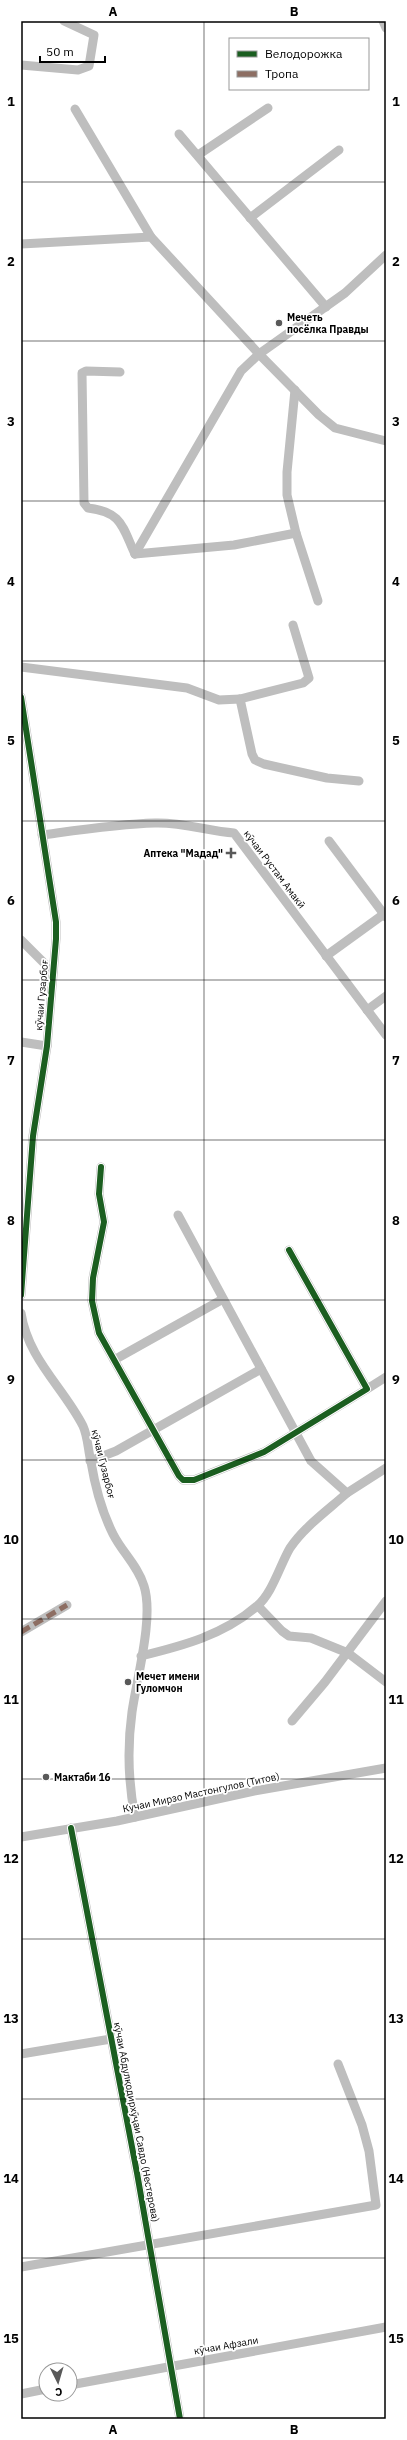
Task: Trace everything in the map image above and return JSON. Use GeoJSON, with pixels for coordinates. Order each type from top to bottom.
{"type":"FeatureCollection","features":[{"type":"Feature","properties":{"kind":"street"},"geometry":{"type":"LineString","coordinates":[[21,65],[78,70],[89,66],[94,35],[64,21]]}},
{"type":"Feature","properties":{"kind":"street"},"geometry":{"type":"LineString","coordinates":[[383,21],[386,28]]}},
{"type":"Feature","properties":{"kind":"street"},"geometry":{"type":"LineString","coordinates":[[198,155],[268,108]]}},
{"type":"Feature","properties":{"kind":"street"},"geometry":{"type":"LineString","coordinates":[[75,109],[151,237],[259,354],[335,428],[386,441]]}},
{"type":"Feature","properties":{"kind":"street"},"geometry":{"type":"LineString","coordinates":[[179,134],[326,307]]}},
{"type":"Feature","properties":{"kind":"street"},"geometry":{"type":"LineString","coordinates":[[250,218],[339,150]]}},
{"type":"Feature","properties":{"kind":"street"},"geometry":{"type":"LineString","coordinates":[[21,244],[151,237]]}},
{"type":"Feature","properties":{"kind":"street"},"geometry":{"type":"LineString","coordinates":[[135,554],[241,371],[259,354],[345,293],[386,255]]}},
{"type":"Feature","properties":{"kind":"street"},"geometry":{"type":"LineString","coordinates":[[120,372],[86,371],[82,373],[84,503],[88,508],[104,510],[114,515],[120,522],[135,554]]}},
{"type":"Feature","properties":{"kind":"street"},"geometry":{"type":"LineString","coordinates":[[295,390],[287,488],[296,533],[318,601]]}},
{"type":"Feature","properties":{"kind":"street"},"geometry":{"type":"LineString","coordinates":[[135,554],[234,545],[296,533]]}},
{"type":"Feature","properties":{"kind":"street"},"geometry":{"type":"LineString","coordinates":[[21,667],[186,688],[219,700],[240,699],[303,683],[309,678],[293,625]]}},
{"type":"Feature","properties":{"kind":"street","name":"кӯчаи Гузарбоғ"},"geometry":{"type":"LineString","coordinates":[[21,697],[56,922],[47,1046],[32,1136],[21,1295]]}},
{"type":"Feature","properties":{"kind":"street"},"geometry":{"type":"LineString","coordinates":[[240,699],[252,754],[256,760],[264,764],[327,778],[359,782]]}},
{"type":"Feature","properties":{"kind":"street","name":"кӯчаи Рустам Амакӣ"},"geometry":{"type":"LineString","coordinates":[[42,835],[156,823],[187,824],[210,831],[234,833],[272,881],[326,956],[386,1035]]}},
{"type":"Feature","properties":{"kind":"street"},"geometry":{"type":"LineString","coordinates":[[326,956],[385,916],[329,841]]}},
{"type":"Feature","properties":{"kind":"street"},"geometry":{"type":"LineString","coordinates":[[21,940],[53,972]]}},
{"type":"Feature","properties":{"kind":"street"},"geometry":{"type":"LineString","coordinates":[[367,1010],[386,996]]}},
{"type":"Feature","properties":{"kind":"street"},"geometry":{"type":"LineString","coordinates":[[21,1042],[47,1046]]}},
{"type":"Feature","properties":{"kind":"street"},"geometry":{"type":"LineString","coordinates":[[101,1167],[100,1194],[104,1222],[93,1278],[92,1301],[99,1333],[154,1428],[179,1476],[188,1481],[264,1452],[386,1377]]}},
{"type":"Feature","properties":{"kind":"street"},"geometry":{"type":"LineString","coordinates":[[178,1215],[311,1461],[347,1493]]}},
{"type":"Feature","properties":{"kind":"street"},"geometry":{"type":"LineString","coordinates":[[289,1250],[367,1389]]}},
{"type":"Feature","properties":{"kind":"street"},"geometry":{"type":"LineString","coordinates":[[114,1360],[223,1299]]}},
{"type":"Feature","properties":{"kind":"street","name":"кӯчаи Гузарбоғ"},"geometry":{"type":"LineString","coordinates":[[21,1313],[27,1340],[35,1357],[83,1426],[97,1491],[113,1534],[139,1573],[144,1585],[147,1609],[128,1757],[130,1788],[136,1817]]}},
{"type":"Feature","properties":{"kind":"street"},"geometry":{"type":"LineString","coordinates":[[90,1460],[116,1451],[154,1428],[261,1369]]}},
{"type":"Feature","properties":{"kind":"street"},"geometry":{"type":"LineString","coordinates":[[141,1656],[193,1643],[230,1626],[258,1606],[291,1548],[318,1518],[347,1493],[386,1468]]}},
{"type":"Feature","properties":{"kind":"street"},"geometry":{"type":"LineString","coordinates":[[292,1721],[386,1602]]}},
{"type":"Feature","properties":{"kind":"street"},"geometry":{"type":"LineString","coordinates":[[21,1632],[67,1605]]}},
{"type":"Feature","properties":{"kind":"street"},"geometry":{"type":"LineString","coordinates":[[258,1606],[282,1631],[289,1636],[311,1638],[348,1652],[386,1682]]}},
{"type":"Feature","properties":{"kind":"street","name":"Кучаи Мирзо Мастонгулов (Титов)"},"geometry":{"type":"LineString","coordinates":[[21,1837],[136,1817],[268,1788],[386,1768]]}},
{"type":"Feature","properties":{"kind":"street","name":"кӯчаи Абдулқодирхӯҷаи Савдо (Нестерова)"},"geometry":{"type":"LineString","coordinates":[[71,1828],[150,2244],[180,2419]]}},
{"type":"Feature","properties":{"kind":"street"},"geometry":{"type":"LineString","coordinates":[[21,2054],[111,2039]]}},
{"type":"Feature","properties":{"kind":"street"},"geometry":{"type":"LineString","coordinates":[[21,2267],[376,2205],[369,2151],[362,2125],[338,2064]]}},
{"type":"Feature","properties":{"kind":"street","name":"кӯчаи Афзали"},"geometry":{"type":"LineString","coordinates":[[78,2383],[386,2326]]}},
{"type":"Feature","properties":{"kind":"street"},"geometry":{"type":"LineString","coordinates":[[21,2394],[38,2391]]}},
{"type":"Feature","properties":{"kind":"marked path"},"geometry":{"type":"LineString","coordinates":[[21,1632],[67,1605]]}},
{"type":"Feature","properties":{"kind":"cycle path"},"geometry":{"type":"LineString","coordinates":[[21,697],[56,922],[56,939],[47,1046],[33,1136],[21,1295]]}},
{"type":"Feature","properties":{"kind":"cycle path"},"geometry":{"type":"LineString","coordinates":[[101,1167],[99,1194],[104,1222],[93,1278],[92,1301],[99,1333],[179,1476],[183,1480],[194,1480],[264,1452],[367,1389],[289,1250]]}},
{"type":"Feature","properties":{"kind":"cycle path"},"geometry":{"type":"LineString","coordinates":[[71,1828],[137,2173],[180,2419]]}},
{"type":"Feature","properties":{"kind":"place","name":"Мечеть посёлка Правды"},"geometry":{"type":"Point","coordinates":[279,323]}},
{"type":"Feature","properties":{"kind":"place","name":"Аптека \"Мадад\""},"geometry":{"type":"Point","coordinates":[231,853]}},
{"type":"Feature","properties":{"kind":"place","name":"Мечет имени Гуломчон"},"geometry":{"type":"Point","coordinates":[128,1682]}},
{"type":"Feature","properties":{"kind":"place","name":"Мактаби 16"},"geometry":{"type":"Point","coordinates":[46,1777]}}]}
